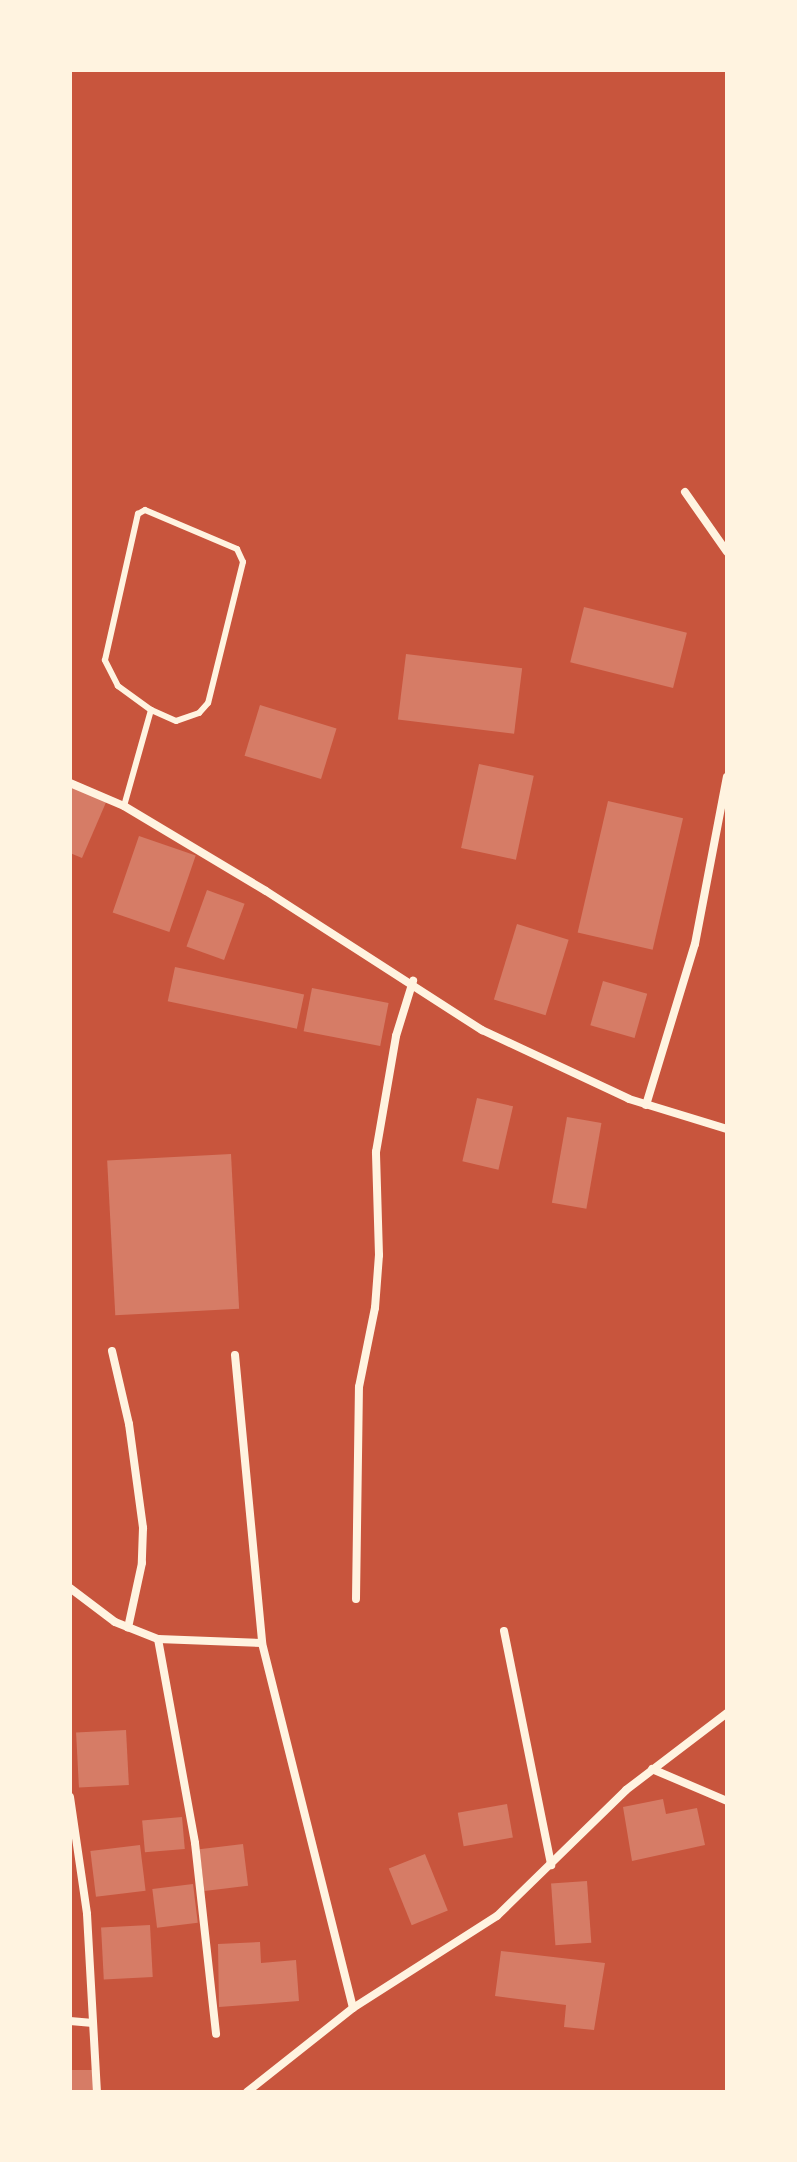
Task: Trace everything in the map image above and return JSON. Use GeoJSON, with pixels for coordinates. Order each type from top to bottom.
{"type":"FeatureCollection","features":[{"type":"Feature","properties":{"kind":"street"},"geometry":{"type":"LineString","coordinates":[[685,492],[727,552]]}},
{"type":"Feature","properties":{"kind":"street"},"geometry":{"type":"LineString","coordinates":[[646,1105],[695,944],[727,777]]}},
{"type":"Feature","properties":{"kind":"street"},"geometry":{"type":"LineString","coordinates":[[70,783],[124,806],[413,981],[482,1030],[646,1105],[727,1129]]}},
{"type":"Feature","properties":{"kind":"street"},"geometry":{"type":"LineString","coordinates":[[356,1599],[359,1387],[375,1308],[379,1255],[376,1152],[396,1036],[413,981]]}},
{"type":"Feature","properties":{"kind":"street"},"geometry":{"type":"LineString","coordinates":[[112,1351],[129,1424],[143,1528],[142,1563],[128,1628]]}},
{"type":"Feature","properties":{"kind":"street"},"geometry":{"type":"LineString","coordinates":[[235,1355],[262,1643],[353,2008]]}},
{"type":"Feature","properties":{"kind":"street"},"geometry":{"type":"LineString","coordinates":[[70,1588],[95,1610],[128,1628],[158,1639],[262,1643]]}},
{"type":"Feature","properties":{"kind":"street"},"geometry":{"type":"LineString","coordinates":[[504,1631],[551,1865]]}},
{"type":"Feature","properties":{"kind":"street"},"geometry":{"type":"LineString","coordinates":[[158,1639],[195,1843],[216,2034]]}},
{"type":"Feature","properties":{"kind":"street"},"geometry":{"type":"LineString","coordinates":[[247,2092],[353,2008],[497,1916],[652,1769],[727,1713]]}},
{"type":"Feature","properties":{"kind":"street"},"geometry":{"type":"LineString","coordinates":[[652,1769],[727,1801]]}},
{"type":"Feature","properties":{"kind":"street"},"geometry":{"type":"LineString","coordinates":[[70,1797],[87,1914],[97,2092]]}},
{"type":"Feature","properties":{"kind":"street"},"geometry":{"type":"LineString","coordinates":[[70,2021],[93,2023]]}},
{"type":"Feature","properties":{"kind":"lane"},"geometry":{"type":"LineString","coordinates":[[145,510],[237,549],[243,562],[208,703],[199,713],[176,721],[151,710],[118,686],[105,660],[138,514],[145,510]]}},
{"type":"Feature","properties":{"kind":"lane"},"geometry":{"type":"LineString","coordinates":[[124,806],[151,710]]}},
{"type":"Feature","properties":{"kind":"building"},"geometry":{"type":"Polygon","coordinates":[[[584,607],[687,633],[673,688],[570,662],[584,607]]]}},
{"type":"Feature","properties":{"kind":"building"},"geometry":{"type":"Polygon","coordinates":[[[406,654],[522,668],[514,734],[398,720],[406,654]]]}},
{"type":"Feature","properties":{"kind":"building"},"geometry":{"type":"Polygon","coordinates":[[[260,705],[337,728],[321,779],[245,756],[260,705]]]}},
{"type":"Feature","properties":{"kind":"building"},"geometry":{"type":"Polygon","coordinates":[[[479,764],[534,776],[516,860],[461,848],[479,764]]]}},
{"type":"Feature","properties":{"kind":"building"},"geometry":{"type":"Polygon","coordinates":[[[70,784],[107,800],[82,858],[70,853],[70,784]]]}},
{"type":"Feature","properties":{"kind":"building"},"geometry":{"type":"Polygon","coordinates":[[[608,801],[683,818],[653,950],[578,933],[608,801]]]}},
{"type":"Feature","properties":{"kind":"building"},"geometry":{"type":"Polygon","coordinates":[[[139,836],[196,856],[169,932],[113,913],[139,836]]]}},
{"type":"Feature","properties":{"kind":"building"},"geometry":{"type":"Polygon","coordinates":[[[207,890],[245,904],[224,960],[186,946],[207,890]]]}},
{"type":"Feature","properties":{"kind":"building"},"geometry":{"type":"Polygon","coordinates":[[[517,924],[569,940],[546,1015],[494,1000],[517,924]]]}},
{"type":"Feature","properties":{"kind":"building"},"geometry":{"type":"Polygon","coordinates":[[[175,967],[304,994],[297,1029],[168,1001],[175,967]]]}},
{"type":"Feature","properties":{"kind":"building"},"geometry":{"type":"Polygon","coordinates":[[[603,981],[647,994],[635,1038],[590,1025],[603,981]]]}},
{"type":"Feature","properties":{"kind":"building"},"geometry":{"type":"Polygon","coordinates":[[[312,988],[389,1003],[380,1046],[304,1031],[312,988]]]}},
{"type":"Feature","properties":{"kind":"building"},"geometry":{"type":"Polygon","coordinates":[[[477,1098],[513,1106],[498,1170],[462,1161],[477,1098]]]}},
{"type":"Feature","properties":{"kind":"building"},"geometry":{"type":"Polygon","coordinates":[[[567,1117],[601,1123],[586,1209],[552,1203],[567,1117]]]}},
{"type":"Feature","properties":{"kind":"building"},"geometry":{"type":"Polygon","coordinates":[[[231,1154],[239,1309],[115,1315],[107,1160],[231,1154]]]}},
{"type":"Feature","properties":{"kind":"building"},"geometry":{"type":"Polygon","coordinates":[[[126,1730],[129,1785],[79,1788],[76,1733],[126,1730]]]}},
{"type":"Feature","properties":{"kind":"building"},"geometry":{"type":"Polygon","coordinates":[[[663,1799],[666,1814],[697,1808],[705,1845],[632,1861],[623,1807],[663,1799]]]}},
{"type":"Feature","properties":{"kind":"building"},"geometry":{"type":"Polygon","coordinates":[[[507,1804],[513,1837],[464,1846],[458,1813],[507,1804]]]}},
{"type":"Feature","properties":{"kind":"building"},"geometry":{"type":"Polygon","coordinates":[[[182,1817],[185,1849],[145,1852],[142,1820],[182,1817]]]}},
{"type":"Feature","properties":{"kind":"building"},"geometry":{"type":"Polygon","coordinates":[[[243,1844],[248,1886],[204,1891],[199,1849],[243,1844]]]}},
{"type":"Feature","properties":{"kind":"building"},"geometry":{"type":"Polygon","coordinates":[[[140,1845],[146,1891],[96,1897],[90,1851],[140,1845]]]}},
{"type":"Feature","properties":{"kind":"building"},"geometry":{"type":"Polygon","coordinates":[[[425,1854],[448,1911],[412,1925],[389,1869],[425,1854]]]}},
{"type":"Feature","properties":{"kind":"building"},"geometry":{"type":"Polygon","coordinates":[[[587,1881],[591,1943],[555,1945],[551,1884],[587,1881]]]}},
{"type":"Feature","properties":{"kind":"building"},"geometry":{"type":"Polygon","coordinates":[[[193,1884],[198,1923],[157,1928],[152,1889],[193,1884]]]}},
{"type":"Feature","properties":{"kind":"building"},"geometry":{"type":"Polygon","coordinates":[[[150,1925],[153,1977],[104,1979],[101,1928],[150,1925]]]}},
{"type":"Feature","properties":{"kind":"building"},"geometry":{"type":"Polygon","coordinates":[[[260,1942],[261,1963],[296,1960],[299,2001],[219,2007],[218,1944],[260,1942]]]}},
{"type":"Feature","properties":{"kind":"building"},"geometry":{"type":"Polygon","coordinates":[[[501,1951],[605,1963],[594,2030],[564,2027],[566,2005],[495,1996],[501,1951]]]}},
{"type":"Feature","properties":{"kind":"building"},"geometry":{"type":"Polygon","coordinates":[[[70,2070],[94,2070],[94,2092],[70,2092],[70,2070]]]}}]}
